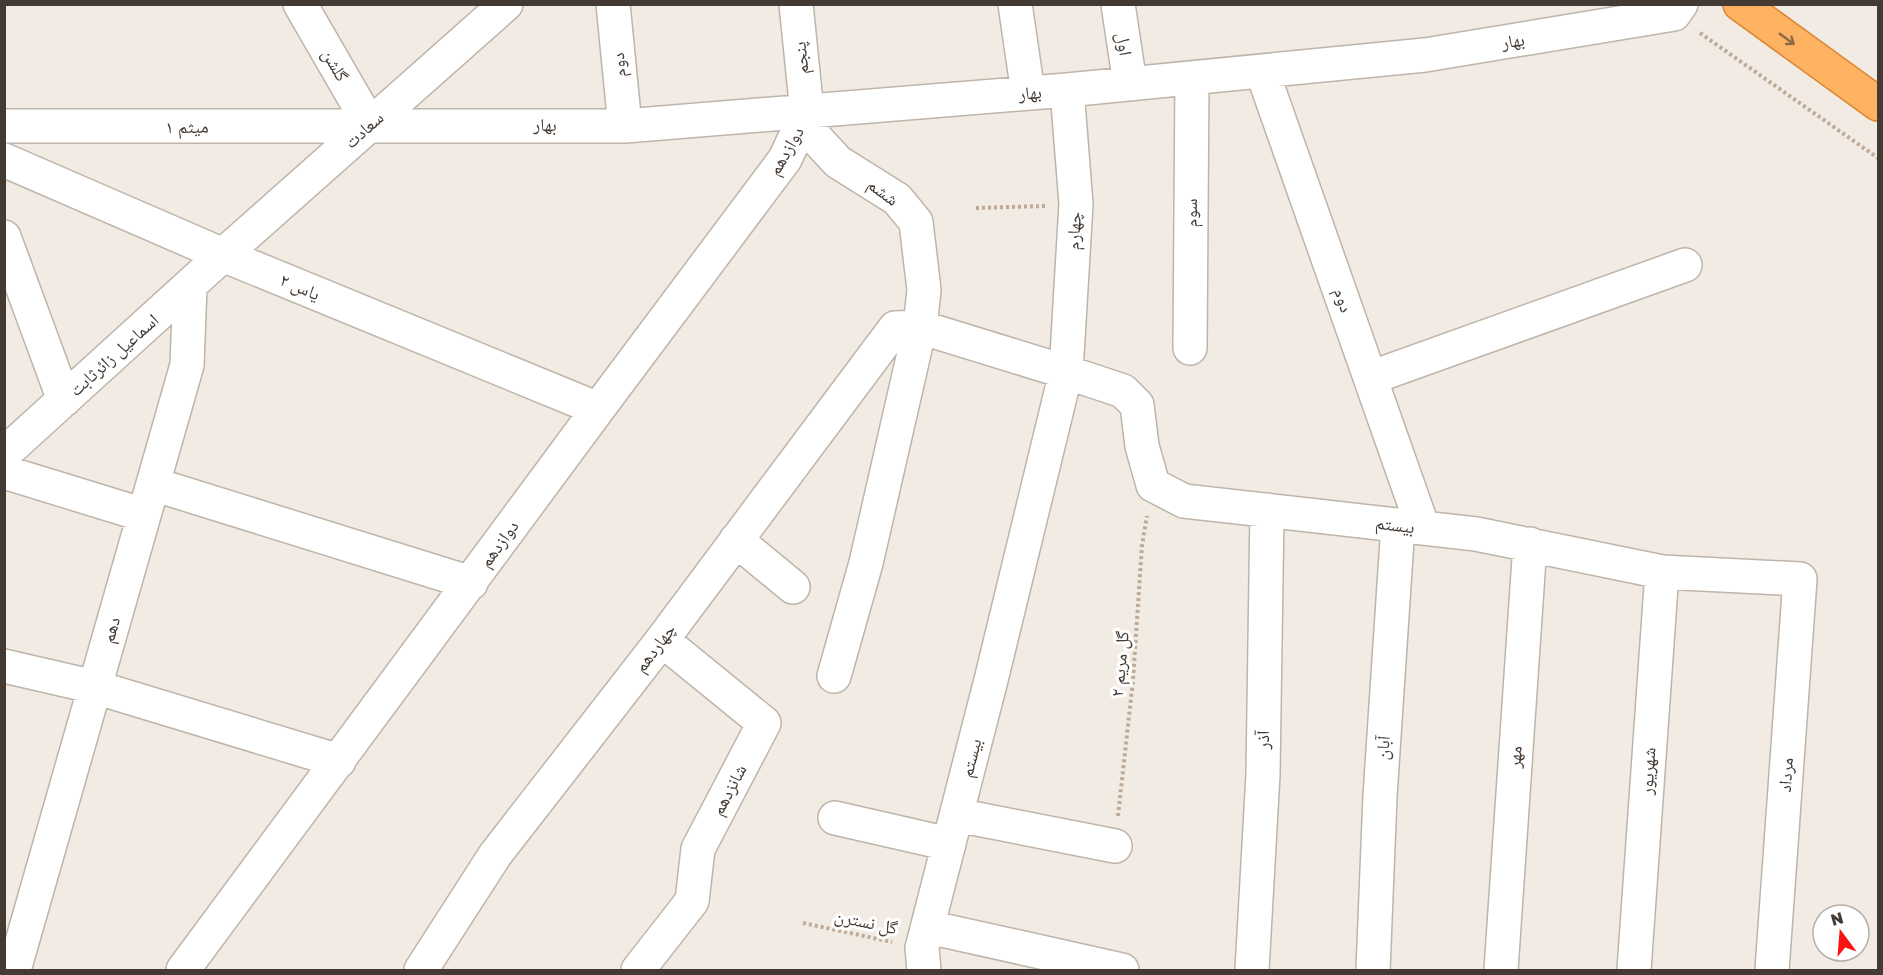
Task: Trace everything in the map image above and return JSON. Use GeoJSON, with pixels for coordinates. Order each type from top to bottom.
{"type":"FeatureCollection","features":[{"type":"Feature","properties":{"kind":"highway"},"geometry":{"type":"LineString","coordinates":[[1740,4],[1878,104]]}},
{"type":"Feature","properties":{"kind":"street","name":"گلشن"},"geometry":{"type":"LineString","coordinates":[[300,4],[370,125]]}},
{"type":"Feature","properties":{"kind":"street","name":"سعادت"},"geometry":{"type":"LineString","coordinates":[[223,255],[506,4]]}},
{"type":"Feature","properties":{"kind":"street","name":"دوم"},"geometry":{"type":"LineString","coordinates":[[613,4],[625,126]]}},
{"type":"Feature","properties":{"kind":"street","name":"پنجم"},"geometry":{"type":"LineString","coordinates":[[796,4],[807,112]]}},
{"type":"Feature","properties":{"kind":"street"},"geometry":{"type":"LineString","coordinates":[[1015,4],[1028,93]]}},
{"type":"Feature","properties":{"kind":"street","name":"اول"},"geometry":{"type":"LineString","coordinates":[[1118,4],[1130,84]]}},
{"type":"Feature","properties":{"kind":"street","name":"بهار"},"geometry":{"type":"LineString","coordinates":[[370,125],[625,126],[1066,90],[1425,55],[1678,9]]}},
{"type":"Feature","properties":{"kind":"street","name":"دوم"},"geometry":{"type":"LineString","coordinates":[[1262,71],[1371,378],[1411,527]]}},
{"type":"Feature","properties":{"kind":"street","name":"سوم"},"geometry":{"type":"LineString","coordinates":[[1190,348],[1192,78]]}},
{"type":"Feature","properties":{"kind":"street","name":"چهارم"},"geometry":{"type":"LineString","coordinates":[[1066,90],[1076,204],[1066,372]]}},
{"type":"Feature","properties":{"kind":"street","name":"ششم"},"geometry":{"type":"LineString","coordinates":[[807,112],[812,134],[838,162],[897,199],[916,222],[924,290],[907,328],[866,563],[834,676]]}},
{"type":"Feature","properties":{"kind":"street","name":"دوازدهم"},"geometry":{"type":"LineString","coordinates":[[183,970],[785,159],[807,112]]}},
{"type":"Feature","properties":{"kind":"street","name":"میثم ۱"},"geometry":{"type":"LineString","coordinates":[[4,126],[113,128],[370,125]]}},
{"type":"Feature","properties":{"kind":"street","name":"یاس ۲"},"geometry":{"type":"LineString","coordinates":[[4,160],[223,255],[598,409]]}},
{"type":"Feature","properties":{"kind":"street"},"geometry":{"type":"LineString","coordinates":[[4,237],[64,400]]}},
{"type":"Feature","properties":{"kind":"street","name":"اسماعیل زائرثابت"},"geometry":{"type":"LineString","coordinates":[[4,454],[223,255]]}},
{"type":"Feature","properties":{"kind":"street"},"geometry":{"type":"LineString","coordinates":[[1371,378],[1685,265]]}},
{"type":"Feature","properties":{"kind":"street","name":"دهم"},"geometry":{"type":"LineString","coordinates":[[12,970],[187,366],[190,286]]}},
{"type":"Feature","properties":{"kind":"street"},"geometry":{"type":"LineString","coordinates":[[907,328],[1066,372],[1123,391],[1137,405],[1142,446],[1153,485]]}},
{"type":"Feature","properties":{"kind":"street","name":"چهاردهم"},"geometry":{"type":"LineString","coordinates":[[421,970],[495,855],[662,640],[736,540],[907,328]]}},
{"type":"Feature","properties":{"kind":"street","name":"بیستم"},"geometry":{"type":"LineString","coordinates":[[925,949],[1066,372]]}},
{"type":"Feature","properties":{"kind":"street"},"geometry":{"type":"LineString","coordinates":[[4,472],[148,499],[471,583]]}},
{"type":"Feature","properties":{"kind":"street","name":"بیستم"},"geometry":{"type":"LineString","coordinates":[[1153,485],[1184,501],[1476,534],[1662,572],[1800,579]]}},
{"type":"Feature","properties":{"kind":"street","name":"آذر"},"geometry":{"type":"LineString","coordinates":[[1252,970],[1263,774],[1267,510]]}},
{"type":"Feature","properties":{"kind":"street","name":"آبان"},"geometry":{"type":"LineString","coordinates":[[1373,970],[1380,796],[1411,527]]}},
{"type":"Feature","properties":{"kind":"street"},"geometry":{"type":"LineString","coordinates":[[736,540],[793,587]]}},
{"type":"Feature","properties":{"kind":"street","name":"مهر"},"geometry":{"type":"LineString","coordinates":[[1501,970],[1530,544]]}},
{"type":"Feature","properties":{"kind":"street","name":"شهریور"},"geometry":{"type":"LineString","coordinates":[[1634,970],[1662,572]]}},
{"type":"Feature","properties":{"kind":"street","name":"مرداد"},"geometry":{"type":"LineString","coordinates":[[1772,970],[1800,579]]}},
{"type":"Feature","properties":{"kind":"street","name":"شانزدهم"},"geometry":{"type":"LineString","coordinates":[[638,970],[692,901],[698,849],[764,723],[662,640]]}},
{"type":"Feature","properties":{"kind":"street"},"geometry":{"type":"LineString","coordinates":[[4,666],[95,687],[339,761]]}},
{"type":"Feature","properties":{"kind":"street"},"geometry":{"type":"LineString","coordinates":[[835,818],[1114,846]]}},
{"type":"Feature","properties":{"kind":"street"},"geometry":{"type":"LineString","coordinates":[[925,949],[1122,970]]}},
{"type":"Feature","properties":{"kind":"street"},"geometry":{"type":"LineString","coordinates":[[4,968],[12,970]]}},
{"type":"Feature","properties":{"kind":"path"},"geometry":{"type":"LineString","coordinates":[[1678,9],[1878,158]]}},
{"type":"Feature","properties":{"kind":"path"},"geometry":{"type":"LineString","coordinates":[[976,208],[1076,204]]}},
{"type":"Feature","properties":{"kind":"path","name":"گل مریم ۲"},"geometry":{"type":"LineString","coordinates":[[1114,846],[1132,680],[1142,545],[1153,485]]}},
{"type":"Feature","properties":{"kind":"path","name":"گل نسترن"},"geometry":{"type":"LineString","coordinates":[[803,923],[925,949]]}}]}
